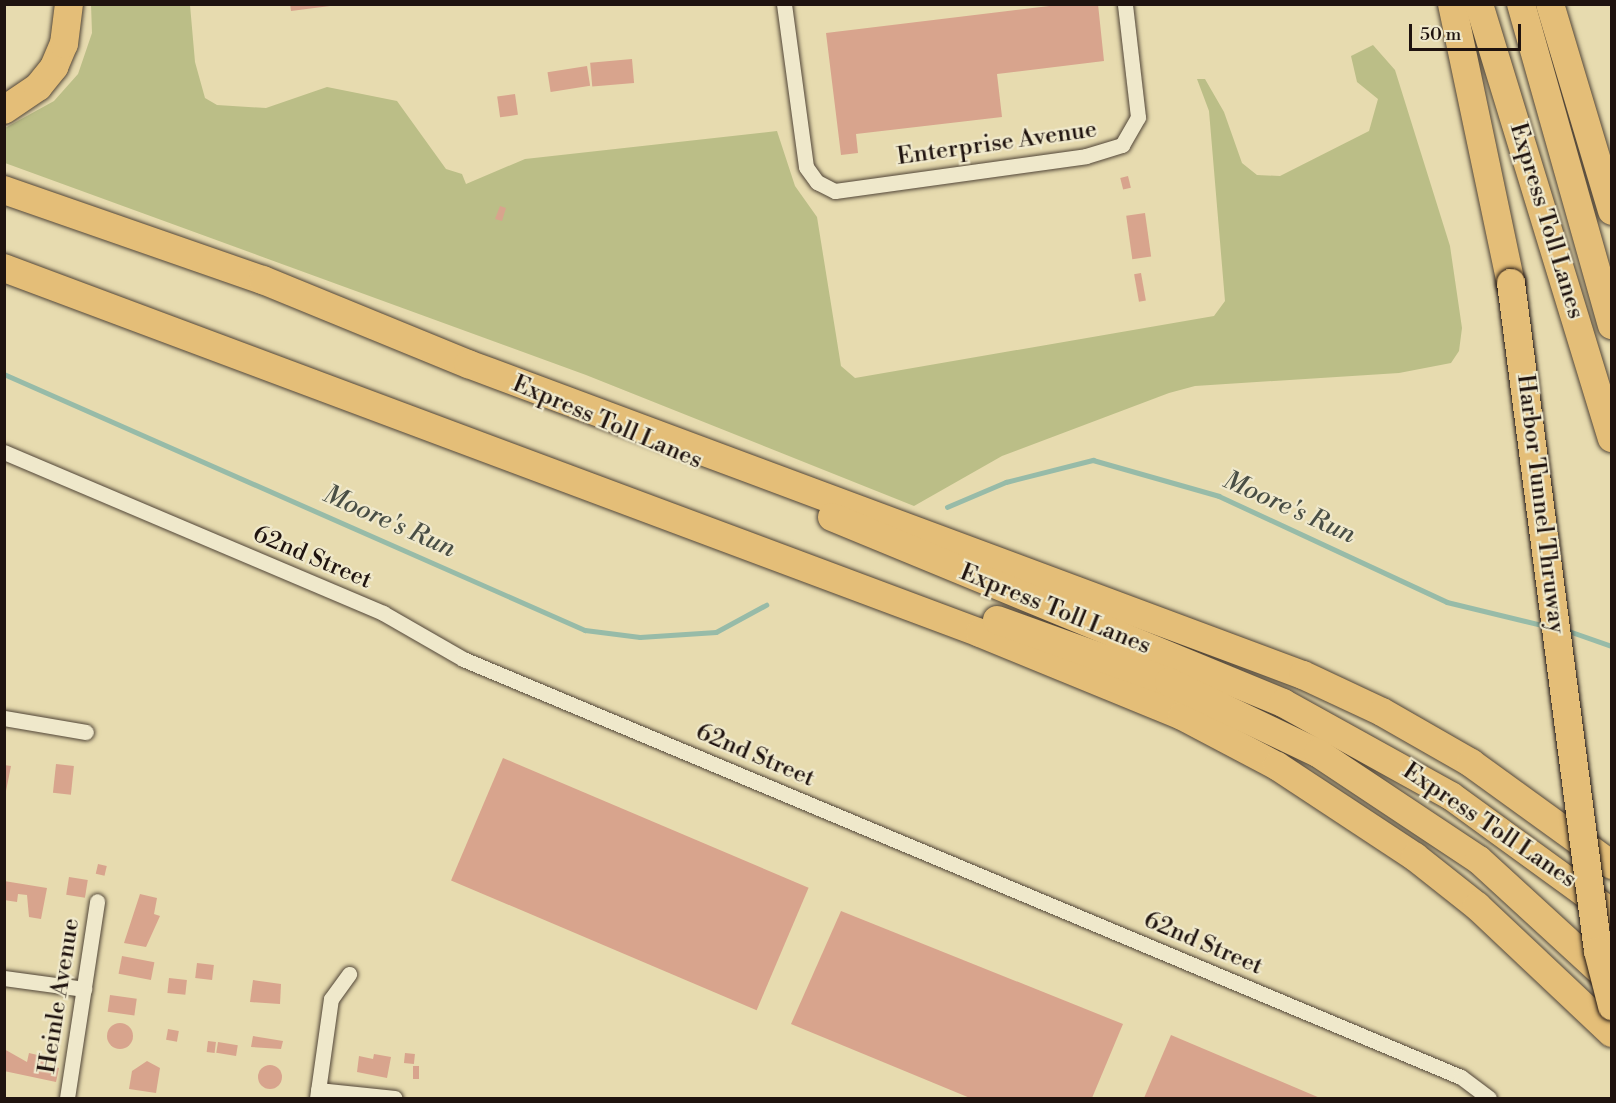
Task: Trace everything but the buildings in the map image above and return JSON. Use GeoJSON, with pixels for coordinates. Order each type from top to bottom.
{"type":"FeatureCollection","features":[{"type":"Feature","properties":{"kind":"highway"},"geometry":{"type":"LineString","coordinates":[[4,110],[38,87],[54,68],[64,44],[69,4]]}},
{"type":"Feature","properties":{"kind":"highway","name":"Harbor Tunnel Thruway"},"geometry":{"type":"LineString","coordinates":[[1452,4],[1512,283],[1598,951],[1611,1006]]}},
{"type":"Feature","properties":{"kind":"highway","name":"Express Toll Lanes"},"geometry":{"type":"LineString","coordinates":[[1479,4],[1611,438]]}},
{"type":"Feature","properties":{"kind":"highway"},"geometry":{"type":"LineString","coordinates":[[1498,4],[1611,380]]}},
{"type":"Feature","properties":{"kind":"highway","name":"Express Toll Lanes"},"geometry":{"type":"LineString","coordinates":[[1521,4],[1611,326]]}},
{"type":"Feature","properties":{"kind":"highway"},"geometry":{"type":"LineString","coordinates":[[1550,4],[1611,210]]}},
{"type":"Feature","properties":{"kind":"highway"},"geometry":{"type":"LineString","coordinates":[[4,190],[263,280],[468,364],[1303,675],[1382,712],[1471,763],[1611,865]]}},
{"type":"Feature","properties":{"kind":"highway"},"geometry":{"type":"LineString","coordinates":[[4,268],[852,585],[1131,694],[1277,766],[1369,824],[1478,906],[1611,1033]]}},
{"type":"Feature","properties":{"kind":"highway","name":"Express Toll Lanes"},"geometry":{"type":"LineString","coordinates":[[468,364],[1283,703],[1451,796],[1611,913]]}},
{"type":"Feature","properties":{"kind":"highway","name":"Express Toll Lanes"},"geometry":{"type":"LineString","coordinates":[[852,585],[987,616],[1143,671],[1268,726],[1388,795],[1456,843],[1611,981]]}},
{"type":"Feature","properties":{"kind":"street","name":"Enterprise Avenue"},"geometry":{"type":"LineString","coordinates":[[784,4],[806,167],[817,182],[835,191],[1108,151],[1129,137],[1137,107],[1125,4]]}},
{"type":"Feature","properties":{"kind":"street","name":"62nd Street"},"geometry":{"type":"LineString","coordinates":[[4,452],[383,613],[463,659],[1461,1077],[1489,1098]]}},
{"type":"Feature","properties":{"kind":"street"},"geometry":{"type":"LineString","coordinates":[[4,718],[86,732]]}},
{"type":"Feature","properties":{"kind":"street","name":"Heinle Avenue"},"geometry":{"type":"LineString","coordinates":[[67,1098],[97,901]]}},
{"type":"Feature","properties":{"kind":"street"},"geometry":{"type":"LineString","coordinates":[[349,974],[331,999],[318,1094],[395,1098]]}},
{"type":"Feature","properties":{"kind":"street"},"geometry":{"type":"LineString","coordinates":[[4,978],[84,989]]}},
{"type":"Feature","properties":{"kind":"green space"},"geometry":{"type":"Polygon","coordinates":[[[91,4],[190,5],[195,62],[205,98],[217,105],[266,108],[327,87],[397,101],[446,169],[462,174],[466,184],[525,159],[777,131],[795,186],[817,217],[841,366],[855,378],[1214,316],[1225,301],[1209,111],[1197,79],[1205,79],[1224,112],[1242,163],[1257,175],[1280,176],[1369,131],[1378,99],[1357,82],[1351,56],[1373,45],[1395,70],[1450,246],[1462,328],[1459,351],[1451,363],[1399,373],[1195,386],[1169,393],[1002,456],[914,506],[586,375],[5,163],[5,128],[54,101],[78,74],[92,33],[91,4]]]}},
{"type":"Feature","properties":{"kind":"waterway","name":"Moore's Run"},"geometry":{"type":"LineString","coordinates":[[4,374],[585,630],[640,637],[716,632],[766,605]]}},
{"type":"Feature","properties":{"kind":"waterway","name":"Moore's Run"},"geometry":{"type":"LineString","coordinates":[[947,507],[1006,482],[1093,460],[1219,496],[1447,602],[1546,626]]}},
{"type":"Feature","properties":{"kind":"waterway","name":"Moore's Run"},"geometry":{"type":"LineString","coordinates":[[1566,630],[1612,646]]}}]}
